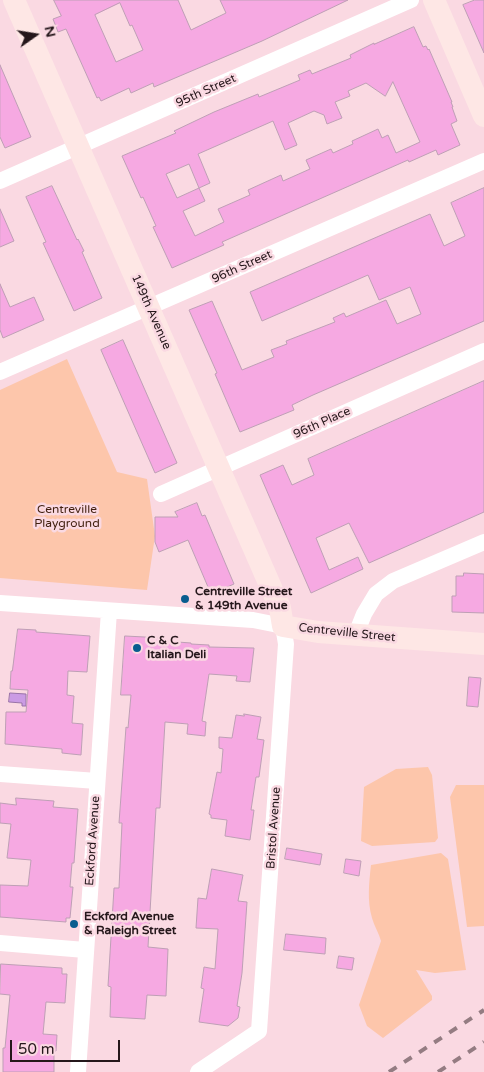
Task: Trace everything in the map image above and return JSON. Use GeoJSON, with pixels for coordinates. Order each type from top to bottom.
{"type":"FeatureCollection","features":[{"type":"Feature","properties":{"kind":"street","name":"149th Avenue"},"geometry":{"type":"LineString","coordinates":[[14,0],[280,608],[283,626]]}},
{"type":"Feature","properties":{"kind":"street","name":"95th Street"},"geometry":{"type":"LineString","coordinates":[[0,181],[411,0]]}},
{"type":"Feature","properties":{"kind":"street"},"geometry":{"type":"LineString","coordinates":[[434,0],[484,116]]}},
{"type":"Feature","properties":{"kind":"street","name":"96th Street"},"geometry":{"type":"LineString","coordinates":[[0,372],[484,161]]}},
{"type":"Feature","properties":{"kind":"street","name":"96th Place"},"geometry":{"type":"LineString","coordinates":[[161,494],[484,351]]}},
{"type":"Feature","properties":{"kind":"street"},"geometry":{"type":"LineString","coordinates":[[356,634],[364,614],[376,594],[393,581],[484,542]]}},
{"type":"Feature","properties":{"kind":"street","name":"Centreville Street"},"geometry":{"type":"LineString","coordinates":[[0,603],[254,620],[318,632],[484,644]]}},
{"type":"Feature","properties":{"kind":"street","name":"Eckford Avenue"},"geometry":{"type":"LineString","coordinates":[[78,1072],[109,611]]}},
{"type":"Feature","properties":{"kind":"street","name":"Bristol Avenue"},"geometry":{"type":"LineString","coordinates":[[198,1072],[260,1031],[286,644],[283,626]]}},
{"type":"Feature","properties":{"kind":"street"},"geometry":{"type":"LineString","coordinates":[[0,774],[97,781]]}},
{"type":"Feature","properties":{"kind":"street"},"geometry":{"type":"LineString","coordinates":[[0,943],[85,950]]}},
{"type":"Feature","properties":{"kind":"green space","name":"Centreville Playground"},"geometry":{"type":"Polygon","coordinates":[[[67,359],[117,472],[147,479],[155,536],[147,590],[0,578],[0,390],[67,359]]]}},
{"type":"Feature","properties":{"kind":"green space"},"geometry":{"type":"Polygon","coordinates":[[[428,767],[432,775],[438,838],[435,842],[372,846],[361,841],[364,787],[396,769],[428,767]]]}},
{"type":"Feature","properties":{"kind":"green space"},"geometry":{"type":"Polygon","coordinates":[[[456,785],[484,785],[484,926],[467,927],[450,797],[456,785]]]}},
{"type":"Feature","properties":{"kind":"green space"},"geometry":{"type":"Polygon","coordinates":[[[441,853],[448,859],[466,970],[435,973],[416,970],[432,996],[432,1000],[383,1038],[367,1026],[359,1005],[381,941],[369,905],[371,865],[441,853]]]}},
{"type":"Feature","properties":{"kind":"shaded area"},"geometry":{"type":"Polygon","coordinates":[[[10,693],[26,694],[26,706],[22,706],[22,703],[9,702],[10,693]]]}},
{"type":"Feature","properties":{"kind":"building"},"geometry":{"type":"Polygon","coordinates":[[[54,0],[178,0],[191,30],[226,13],[220,0],[348,0],[262,41],[154,87],[153,83],[131,93],[129,88],[101,101],[99,97],[97,98],[66,29],[58,32],[53,19],[61,16],[54,0]],[[120,3],[95,15],[116,62],[143,50],[132,25],[130,26],[120,3]]]}},
{"type":"Feature","properties":{"kind":"building"},"geometry":{"type":"Polygon","coordinates":[[[475,0],[484,0],[484,53],[463,5],[475,0]]]}},
{"type":"Feature","properties":{"kind":"building"},"geometry":{"type":"Polygon","coordinates":[[[414,27],[423,47],[426,46],[429,49],[452,102],[457,121],[451,124],[460,145],[438,155],[436,150],[409,162],[408,160],[222,242],[224,245],[172,268],[153,227],[156,226],[122,156],[176,133],[174,131],[214,112],[258,94],[259,97],[300,80],[298,75],[310,70],[312,74],[351,58],[350,55],[414,27]],[[393,82],[385,96],[366,83],[348,91],[350,96],[335,102],[342,118],[327,124],[324,115],[314,111],[288,123],[297,145],[285,150],[273,121],[198,154],[210,183],[199,188],[205,201],[183,211],[195,236],[224,222],[218,209],[250,195],[248,190],[281,175],[283,181],[310,169],[306,160],[331,149],[333,153],[353,144],[352,141],[378,129],[382,138],[388,135],[396,153],[420,142],[393,82]],[[189,164],[166,174],[177,198],[199,188],[189,164]]]}},
{"type":"Feature","properties":{"kind":"building"},"geometry":{"type":"Polygon","coordinates":[[[0,65],[31,137],[5,148],[0,137],[0,65]]]}},
{"type":"Feature","properties":{"kind":"building"},"geometry":{"type":"Polygon","coordinates":[[[52,186],[84,251],[82,252],[102,298],[74,311],[43,243],[46,242],[26,197],[52,186]]]}},
{"type":"Feature","properties":{"kind":"building"},"geometry":{"type":"Polygon","coordinates":[[[484,188],[484,321],[313,395],[292,405],[294,410],[240,432],[215,374],[217,373],[189,310],[212,301],[242,370],[274,357],[271,350],[287,344],[286,341],[335,322],[333,318],[344,313],[346,317],[386,300],[397,324],[421,314],[410,287],[379,300],[368,275],[262,321],[250,292],[430,214],[444,246],[465,236],[451,203],[484,188]]]}},
{"type":"Feature","properties":{"kind":"building"},"geometry":{"type":"Polygon","coordinates":[[[0,209],[14,241],[0,247],[0,209]]]}},
{"type":"Feature","properties":{"kind":"building"},"geometry":{"type":"Polygon","coordinates":[[[0,284],[10,307],[34,297],[44,320],[3,338],[0,330],[0,284]]]}},
{"type":"Feature","properties":{"kind":"building"},"geometry":{"type":"Polygon","coordinates":[[[123,340],[177,463],[155,473],[101,350],[123,340]]]}},
{"type":"Feature","properties":{"kind":"building"},"geometry":{"type":"Polygon","coordinates":[[[484,381],[484,512],[369,563],[349,523],[316,538],[329,570],[358,557],[363,569],[311,593],[260,475],[283,465],[292,485],[314,475],[308,459],[484,381]]]}},
{"type":"Feature","properties":{"kind":"building"},"geometry":{"type":"Polygon","coordinates":[[[197,503],[202,516],[205,515],[234,584],[211,594],[188,540],[159,552],[155,542],[155,517],[178,517],[175,512],[197,503]]]}},
{"type":"Feature","properties":{"kind":"building"},"geometry":{"type":"Polygon","coordinates":[[[464,573],[484,574],[484,613],[452,612],[452,596],[456,596],[456,576],[463,576],[464,573]]]}},
{"type":"Feature","properties":{"kind":"building"},"geometry":{"type":"Polygon","coordinates":[[[18,629],[90,636],[87,672],[68,671],[67,695],[74,696],[72,723],[83,724],[81,755],[62,753],[62,749],[5,744],[6,712],[26,712],[28,690],[10,689],[18,629]]]}},
{"type":"Feature","properties":{"kind":"building"},"geometry":{"type":"Polygon","coordinates":[[[125,636],[164,638],[164,641],[209,645],[209,647],[254,648],[250,682],[236,681],[237,676],[209,674],[202,721],[206,722],[205,736],[187,734],[188,724],[165,722],[160,808],[156,808],[148,947],[168,949],[166,996],[147,995],[145,1019],[110,1017],[111,987],[108,986],[114,888],[119,888],[122,823],[119,823],[126,727],[128,728],[131,695],[121,695],[125,636]]]}},
{"type":"Feature","properties":{"kind":"building"},"geometry":{"type":"Polygon","coordinates":[[[469,677],[481,678],[478,707],[467,706],[469,677]]]}},
{"type":"Feature","properties":{"kind":"building"},"geometry":{"type":"Polygon","coordinates":[[[244,714],[261,717],[257,739],[264,740],[259,777],[256,777],[251,810],[254,810],[250,840],[225,836],[227,820],[211,818],[209,814],[217,772],[221,773],[223,749],[219,748],[219,737],[232,738],[236,715],[244,716],[244,714]]]}},
{"type":"Feature","properties":{"kind":"building"},"geometry":{"type":"Polygon","coordinates":[[[16,798],[54,801],[53,807],[78,809],[74,863],[72,863],[70,887],[73,887],[70,918],[66,918],[66,922],[0,917],[0,885],[28,886],[31,860],[7,858],[11,824],[0,823],[0,803],[16,805],[16,798]]]}},
{"type":"Feature","properties":{"kind":"building"},"geometry":{"type":"Polygon","coordinates":[[[287,848],[322,854],[320,865],[285,859],[287,848]]]}},
{"type":"Feature","properties":{"kind":"building"},"geometry":{"type":"Polygon","coordinates":[[[346,859],[361,861],[359,876],[344,873],[346,859]]]}},
{"type":"Feature","properties":{"kind":"building"},"geometry":{"type":"Polygon","coordinates":[[[212,869],[243,875],[238,901],[247,902],[242,973],[237,1006],[240,1007],[238,1018],[228,1026],[199,1022],[204,989],[201,988],[204,967],[215,969],[218,929],[196,928],[198,898],[206,899],[212,869]]]}},
{"type":"Feature","properties":{"kind":"building"},"geometry":{"type":"Polygon","coordinates":[[[286,934],[326,938],[325,954],[284,950],[286,934]]]}},
{"type":"Feature","properties":{"kind":"building"},"geometry":{"type":"Polygon","coordinates":[[[339,956],[354,958],[352,970],[337,968],[339,956]]]}},
{"type":"Feature","properties":{"kind":"building"},"geometry":{"type":"Polygon","coordinates":[[[1,964],[62,968],[62,974],[67,974],[65,1003],[46,1002],[43,1034],[57,1035],[56,1051],[54,1051],[54,1072],[3,1072],[3,1048],[5,1048],[10,995],[0,994],[1,964]]]}},
{"type":"Feature","properties":{"kind":"railway"},"geometry":{"type":"LineString","coordinates":[[389,1072],[484,1010]]}},
{"type":"Feature","properties":{"kind":"railway"},"geometry":{"type":"LineString","coordinates":[[438,1072],[484,1042]]}},
{"type":"Feature","properties":{"kind":"place","name":"Centreville Street & 149th Avenue"},"geometry":{"type":"Point","coordinates":[185,599]}},
{"type":"Feature","properties":{"kind":"place","name":"C & C Italian Deli"},"geometry":{"type":"Point","coordinates":[137,648]}},
{"type":"Feature","properties":{"kind":"place","name":"Eckford Avenue & Raleigh Street"},"geometry":{"type":"Point","coordinates":[74,924]}}]}
